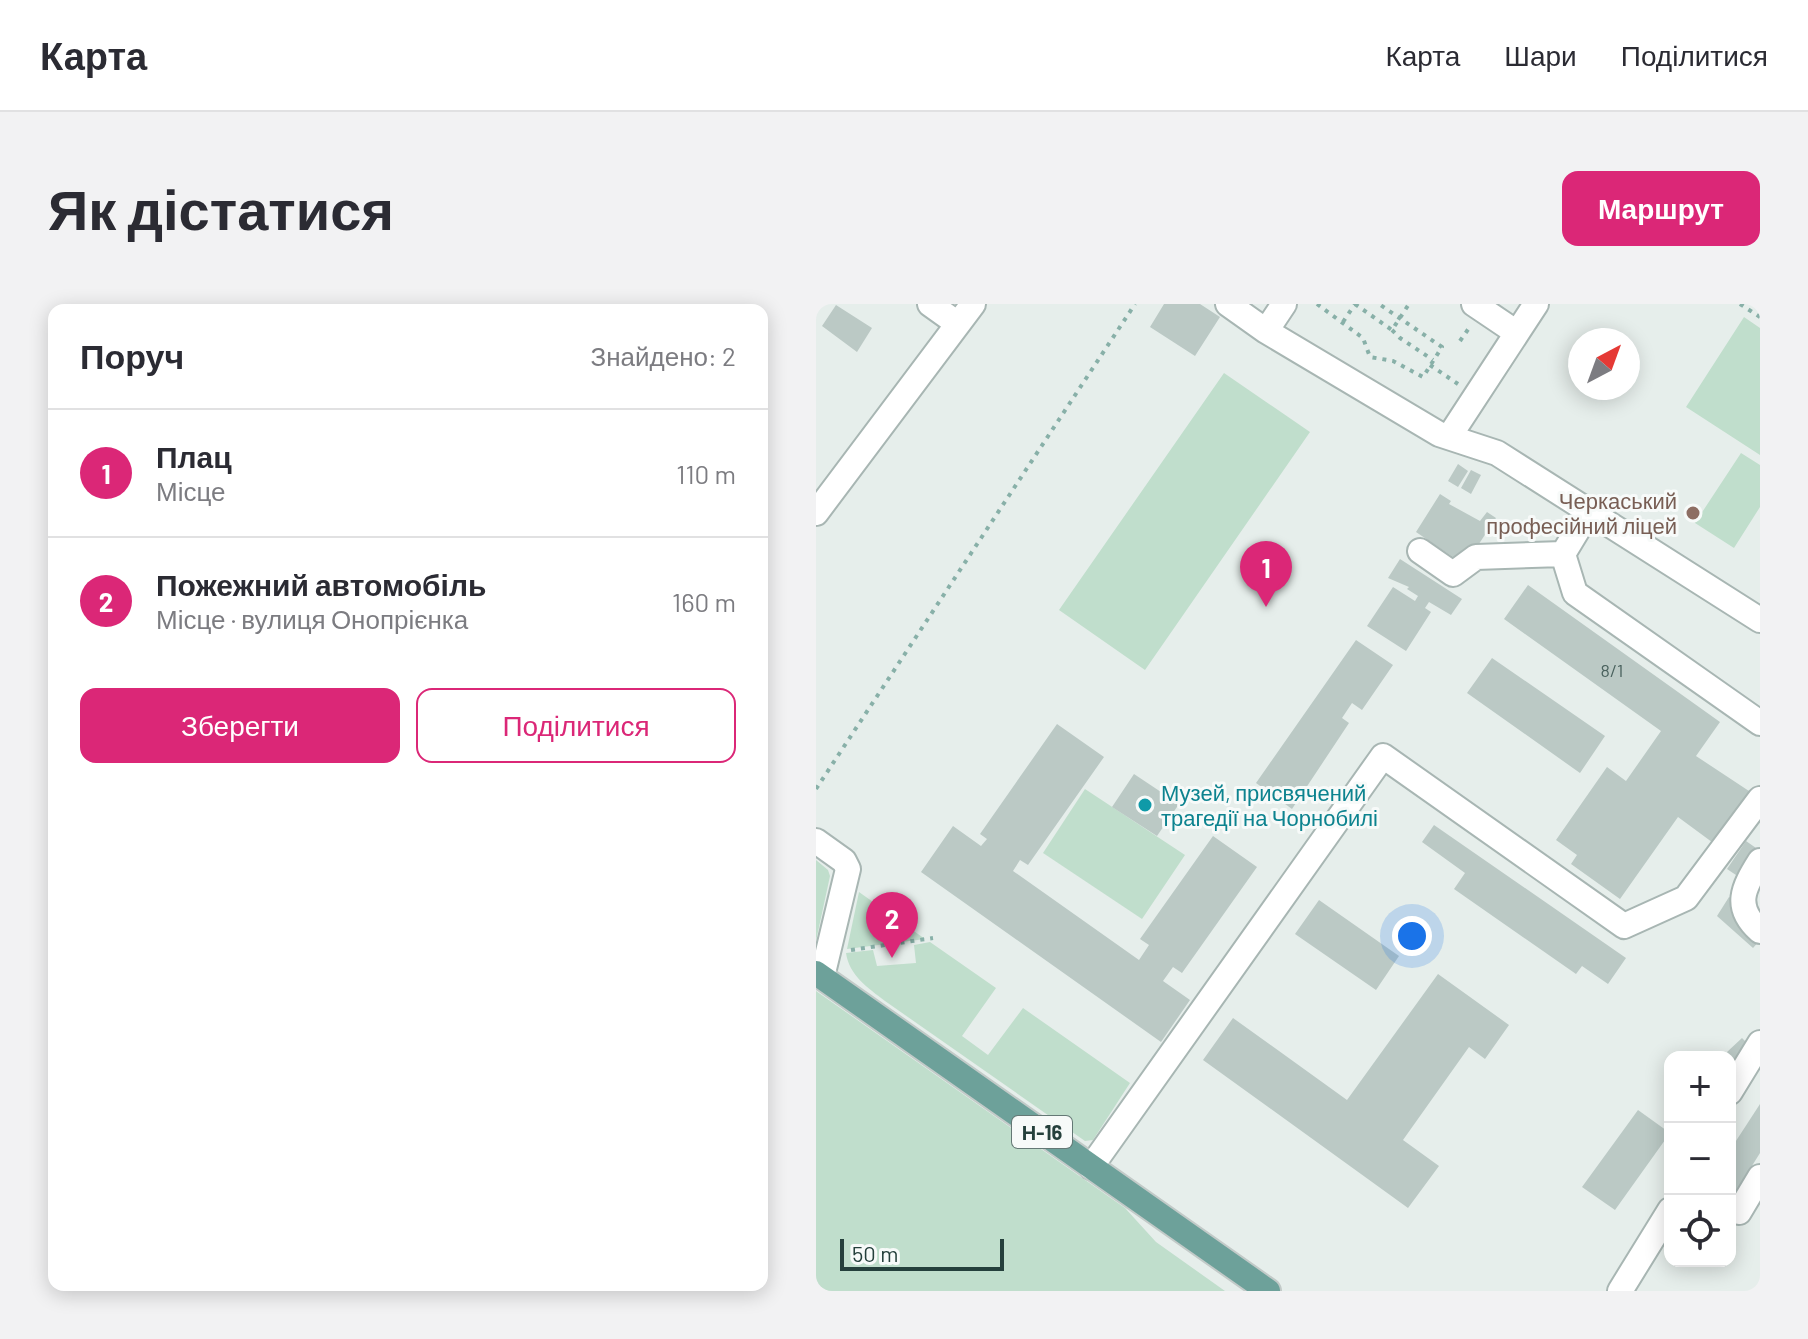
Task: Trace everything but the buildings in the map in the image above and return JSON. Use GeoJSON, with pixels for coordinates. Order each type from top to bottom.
{"type":"FeatureCollection","features":[{"type":"Feature","properties":{"kind":"main road","name":"Н-16"},"geometry":{"type":"LineString","coordinates":[[819,975],[1268,1291]]}},
{"type":"Feature","properties":{"kind":"street"},"geometry":{"type":"LineString","coordinates":[[930,304],[958,324]]}},
{"type":"Feature","properties":{"kind":"street"},"geometry":{"type":"LineString","coordinates":[[816,513],[973,304]]}},
{"type":"Feature","properties":{"kind":"street"},"geometry":{"type":"LineString","coordinates":[[1228,304],[1266,331],[1439,434],[1497,453],[1760,620]]}},
{"type":"Feature","properties":{"kind":"street"},"geometry":{"type":"LineString","coordinates":[[1266,331],[1284,304]]}},
{"type":"Feature","properties":{"kind":"street"},"geometry":{"type":"LineString","coordinates":[[1474,304],[1517,333]]}},
{"type":"Feature","properties":{"kind":"street"},"geometry":{"type":"LineString","coordinates":[[1449,437],[1536,304]]}},
{"type":"Feature","properties":{"kind":"street"},"geometry":{"type":"LineString","coordinates":[[1589,511],[1563,554],[1575,593],[1760,723]]}},
{"type":"Feature","properties":{"kind":"street"},"geometry":{"type":"LineString","coordinates":[[1420,551],[1453,574],[1476,557],[1563,554]]}},
{"type":"Feature","properties":{"kind":"street"},"geometry":{"type":"LineString","coordinates":[[1091,1167],[1383,756],[1624,926],[1686,898],[1760,799]]}},
{"type":"Feature","properties":{"kind":"street"},"geometry":{"type":"LineString","coordinates":[[816,841],[844,861],[848,869],[819,975]]}},
{"type":"Feature","properties":{"kind":"street"},"geometry":{"type":"LineString","coordinates":[[1760,861],[1743,887],[1745,915],[1760,931]]}},
{"type":"Feature","properties":{"kind":"street"},"geometry":{"type":"LineString","coordinates":[[1736,1082],[1760,1043]]}},
{"type":"Feature","properties":{"kind":"street"},"geometry":{"type":"LineString","coordinates":[[1739,1212],[1760,1177]]}},
{"type":"Feature","properties":{"kind":"street"},"geometry":{"type":"LineString","coordinates":[[1620,1291],[1664,1220]]}},
{"type":"Feature","properties":{"kind":"path"},"geometry":{"type":"LineString","coordinates":[[816,789],[1135,304]]}},
{"type":"Feature","properties":{"kind":"path"},"geometry":{"type":"LineString","coordinates":[[1317,304],[1363,338],[1370,357],[1393,361],[1423,377],[1442,347],[1379,304]]}},
{"type":"Feature","properties":{"kind":"path"},"geometry":{"type":"LineString","coordinates":[[1343,322],[1355,304],[1476,396]]}},
{"type":"Feature","properties":{"kind":"path"},"geometry":{"type":"LineString","coordinates":[[1392,330],[1409,304]]}},
{"type":"Feature","properties":{"kind":"path"},"geometry":{"type":"LineString","coordinates":[[1740,304],[1760,317]]}},
{"type":"Feature","properties":{"kind":"path"},"geometry":{"type":"LineString","coordinates":[[845,951],[933,938]]}},
{"type":"Feature","properties":{"kind":"green space"},"geometry":{"type":"Polygon","coordinates":[[[1744,317],[1760,328],[1760,455],[1686,407],[1744,317]]]}},
{"type":"Feature","properties":{"kind":"green space"},"geometry":{"type":"Polygon","coordinates":[[[1224,373],[1310,432],[1145,670],[1059,610],[1224,373]]]}},
{"type":"Feature","properties":{"kind":"green space"},"geometry":{"type":"Polygon","coordinates":[[[1741,453],[1760,465],[1760,507],[1734,548],[1695,523],[1741,453]]]}},
{"type":"Feature","properties":{"kind":"green space"},"geometry":{"type":"Polygon","coordinates":[[[1085,789],[1185,855],[1142,919],[1043,853],[1085,789]]]}},
{"type":"Feature","properties":{"kind":"green space"},"geometry":{"type":"Polygon","coordinates":[[[816,860],[828,870],[830,876],[816,941],[816,860]]]}},
{"type":"Feature","properties":{"kind":"green space"},"geometry":{"type":"Polygon","coordinates":[[[859,892],[925,939],[847,949],[859,892]]]}},
{"type":"Feature","properties":{"kind":"green space"},"geometry":{"type":"Polygon","coordinates":[[[930,942],[996,988],[962,1036],[988,1055],[1023,1008],[1130,1083],[1093,1140],[1085,1141],[885,1001],[855,974],[846,953],[873,950],[877,966],[916,963],[914,945],[930,942]]]}},
{"type":"Feature","properties":{"kind":"green space"},"geometry":{"type":"Polygon","coordinates":[[[816,991],[1125,1208],[1156,1242],[1225,1291],[816,1291],[816,991]]]}},
{"type":"Feature","properties":{"kind":"place","name":"Черкаський професійний ліцей"},"geometry":{"type":"Point","coordinates":[1693,513]}},
{"type":"Feature","properties":{"kind":"place","name":"Плац"},"geometry":{"type":"Point","coordinates":[1266,607]}},
{"type":"Feature","properties":{"kind":"place","name":"Музей, присвячений трагедії на Чорнобилі"},"geometry":{"type":"Point","coordinates":[1145,805]}},
{"type":"Feature","properties":{"kind":"place","name":"Пожежний автомобіль"},"geometry":{"type":"Point","coordinates":[892,958]}}]}
